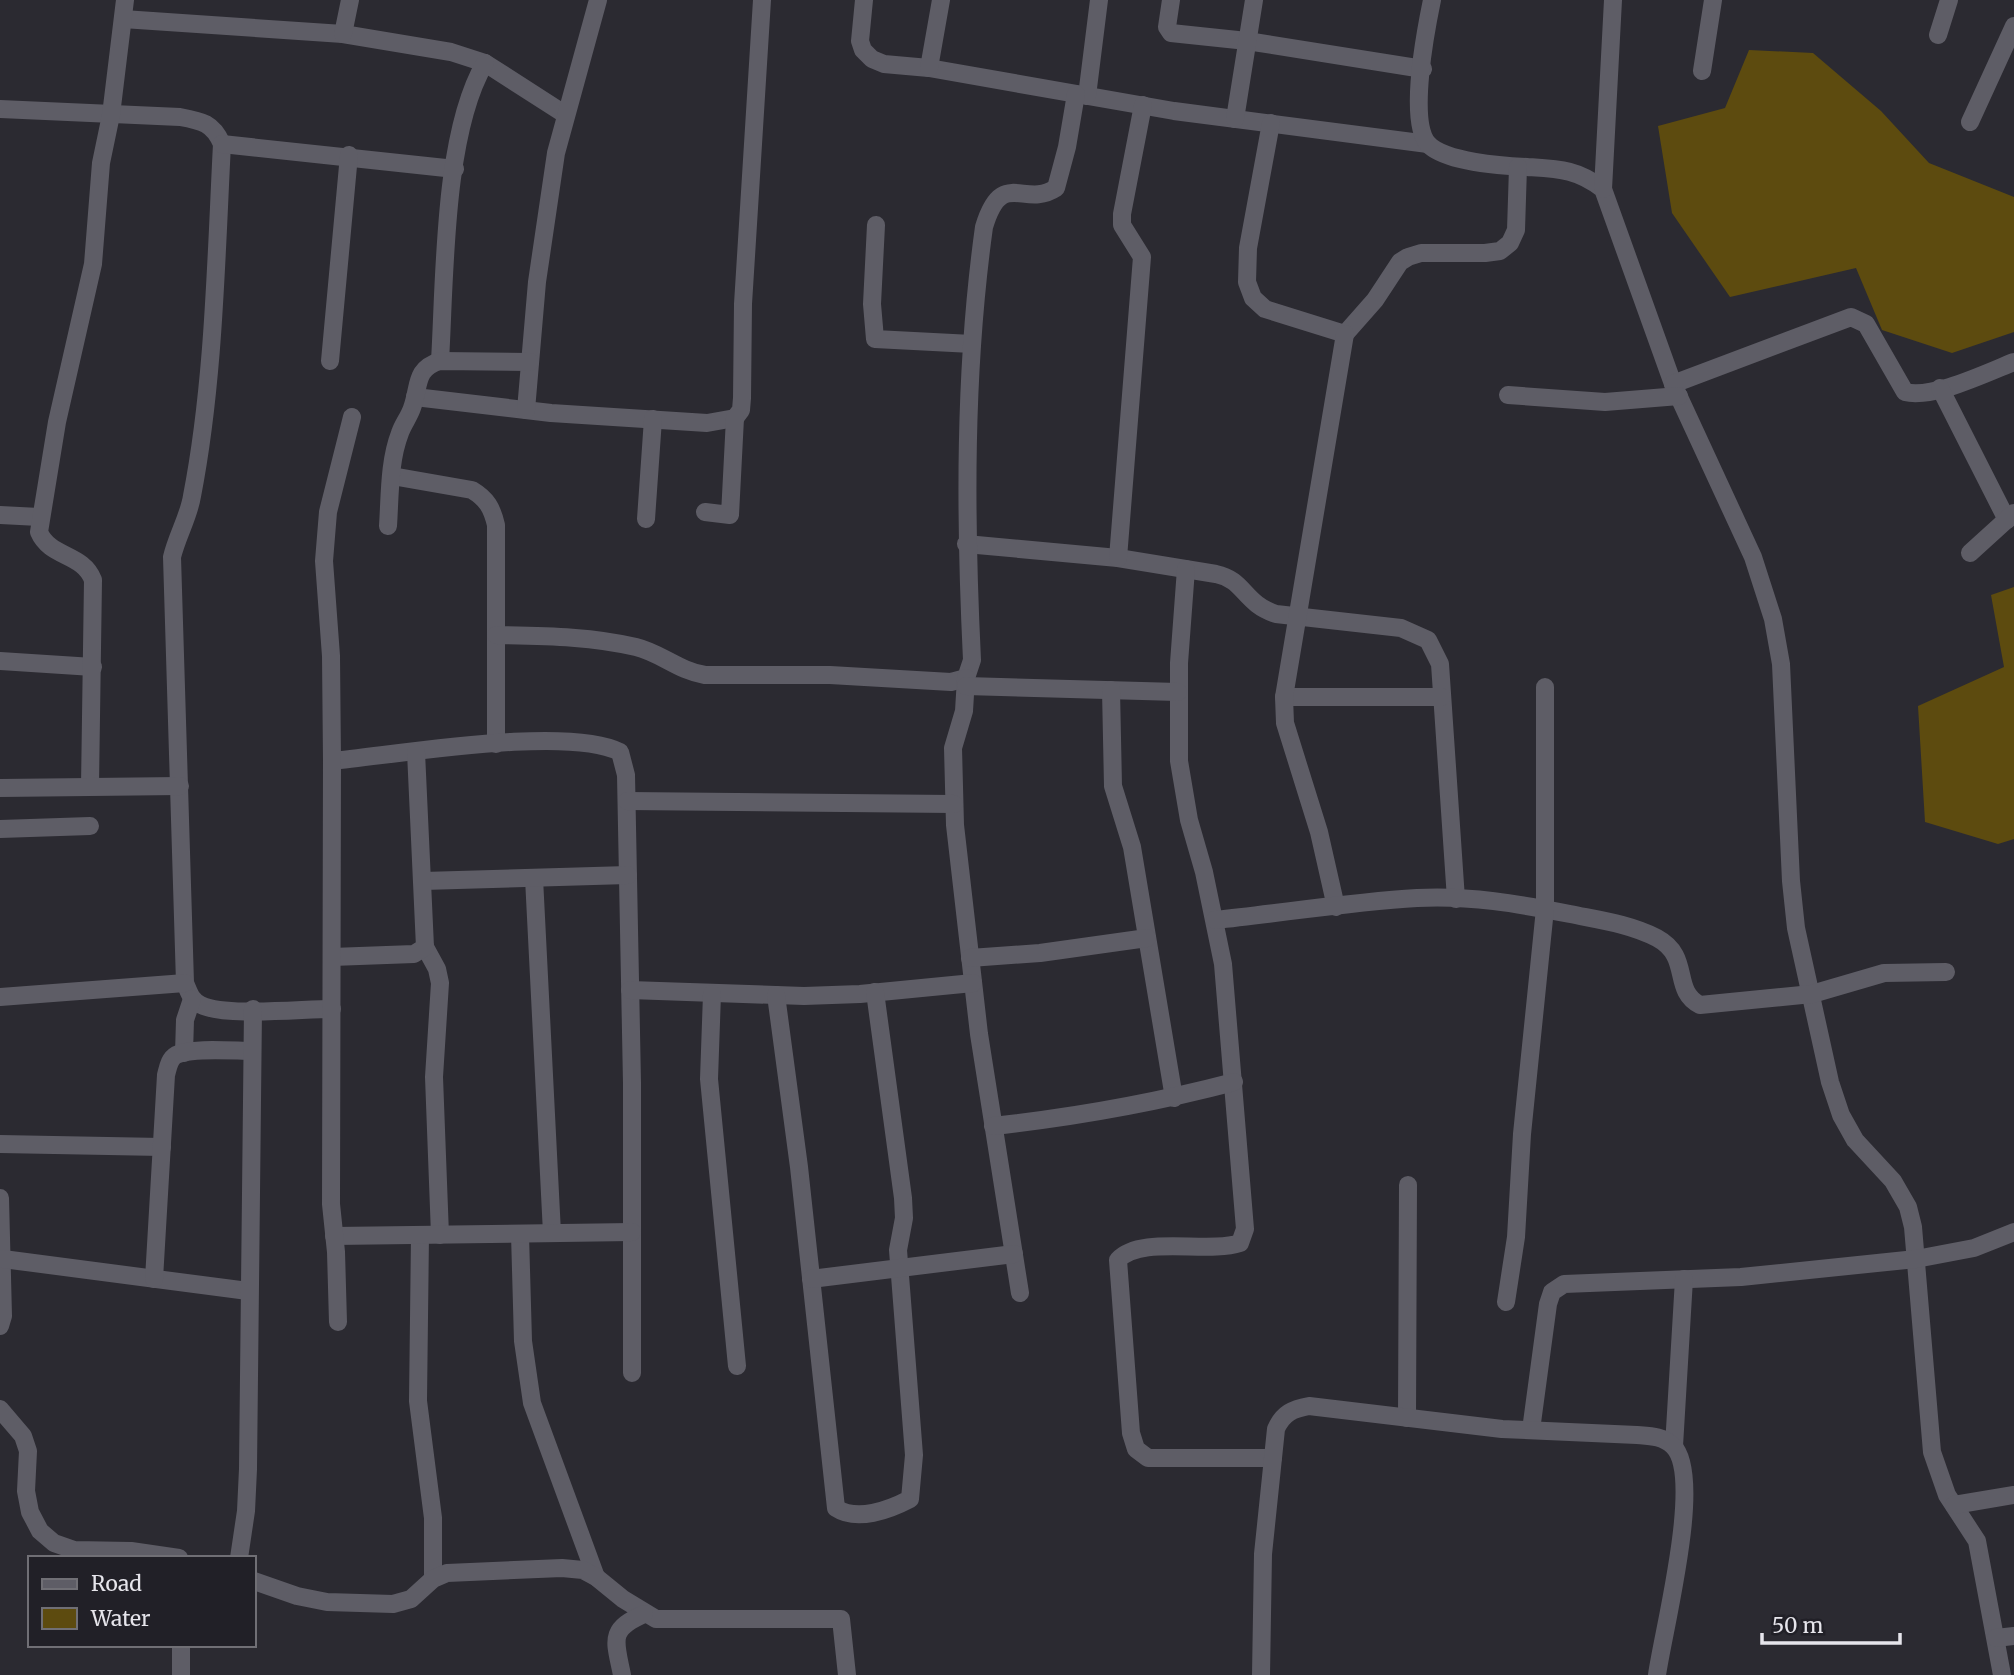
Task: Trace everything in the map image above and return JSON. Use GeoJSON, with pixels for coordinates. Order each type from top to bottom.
{"type":"FeatureCollection","features":[{"type":"Feature","properties":{"kind":"street"},"geometry":{"type":"LineString","coordinates":[[90,786],[93,580],[88,568],[78,559],[49,547],[38,532],[93,264],[102,163],[111,115],[125,0]]}},
{"type":"Feature","properties":{"kind":"street"},"geometry":{"type":"LineString","coordinates":[[343,34],[350,0]]}},
{"type":"Feature","properties":{"kind":"street"},"geometry":{"type":"LineString","coordinates":[[526,410],[537,282],[556,153],[598,0]]}},
{"type":"Feature","properties":{"kind":"street"},"geometry":{"type":"LineString","coordinates":[[705,512],[730,515],[735,418],[741,411],[743,398],[743,304],[762,0]]}},
{"type":"Feature","properties":{"kind":"street"},"geometry":{"type":"LineString","coordinates":[[863,0],[859,29],[863,50],[884,64],[929,68],[1143,106],[1428,144],[1458,158],[1518,167],[1564,170],[1585,175],[1603,188]]}},
{"type":"Feature","properties":{"kind":"street"},"geometry":{"type":"LineString","coordinates":[[929,68],[941,0]]}},
{"type":"Feature","properties":{"kind":"street"},"geometry":{"type":"LineString","coordinates":[[1020,1293],[973,983],[954,804],[953,748],[964,711],[966,682],[972,660],[966,544],[972,344],[977,278],[990,205],[1003,195],[1018,192],[1046,195],[1056,188],[1081,95],[1099,0]]}},
{"type":"Feature","properties":{"kind":"street"},"geometry":{"type":"LineString","coordinates":[[1171,0],[1167,27],[1171,33],[1247,41],[1423,69]]}},
{"type":"Feature","properties":{"kind":"street"},"geometry":{"type":"LineString","coordinates":[[1235,118],[1254,0]]}},
{"type":"Feature","properties":{"kind":"street"},"geometry":{"type":"LineString","coordinates":[[1428,144],[1421,128],[1419,107],[1432,0]]}},
{"type":"Feature","properties":{"kind":"street"},"geometry":{"type":"LineString","coordinates":[[1614,0],[1603,188],[1676,390],[1753,557],[1773,619],[1782,664],[1791,881],[1796,928],[1830,1082],[1841,1115],[1856,1140],[1893,1181],[1908,1207],[1916,1259],[1932,1452],[1947,1495],[1977,1541],[2002,1675]]}},
{"type":"Feature","properties":{"kind":"street"},"geometry":{"type":"LineString","coordinates":[[1702,71],[1713,0]]}},
{"type":"Feature","properties":{"kind":"street"},"geometry":{"type":"LineString","coordinates":[[1938,35],[1950,0]]}},
{"type":"Feature","properties":{"kind":"street"},"geometry":{"type":"LineString","coordinates":[[123,19],[343,34],[451,52],[485,63],[566,115]]}},
{"type":"Feature","properties":{"kind":"street"},"geometry":{"type":"LineString","coordinates":[[1970,122],[2014,26]]}},
{"type":"Feature","properties":{"kind":"street"},"geometry":{"type":"LineString","coordinates":[[440,361],[449,214],[455,169],[466,111],[476,79],[485,63]]}},
{"type":"Feature","properties":{"kind":"street"},"geometry":{"type":"LineString","coordinates":[[1118,558],[1142,257],[1122,225],[1122,215],[1143,106]]}},
{"type":"Feature","properties":{"kind":"street"},"geometry":{"type":"LineString","coordinates":[[0,109],[180,117],[200,121],[216,129],[222,144],[208,359],[192,499],[177,532],[172,557],[188,991],[184,1053]]}},
{"type":"Feature","properties":{"kind":"street"},"geometry":{"type":"LineString","coordinates":[[1271,123],[1248,248],[1247,282],[1253,298],[1265,309],[1345,334]]}},
{"type":"Feature","properties":{"kind":"street"},"geometry":{"type":"LineString","coordinates":[[222,144],[349,155],[455,169]]}},
{"type":"Feature","properties":{"kind":"street"},"geometry":{"type":"LineString","coordinates":[[330,362],[349,155]]}},
{"type":"Feature","properties":{"kind":"street"},"geometry":{"type":"LineString","coordinates":[[1336,907],[1319,832],[1285,723],[1284,697],[1345,334],[1375,300],[1400,262],[1408,257],[1421,253],[1485,254],[1500,251],[1510,243],[1516,230],[1518,167]]}},
{"type":"Feature","properties":{"kind":"street"},"geometry":{"type":"LineString","coordinates":[[876,225],[872,304],[876,339],[972,344]]}},
{"type":"Feature","properties":{"kind":"street"},"geometry":{"type":"LineString","coordinates":[[1508,395],[1605,402],[1676,390],[1851,317],[1859,318],[1866,324],[1905,392],[1913,394],[1940,388],[2014,362]]}},
{"type":"Feature","properties":{"kind":"street"},"geometry":{"type":"LineString","coordinates":[[388,526],[396,447],[415,397],[419,374],[428,365],[440,361],[530,362]]}},
{"type":"Feature","properties":{"kind":"street"},"geometry":{"type":"LineString","coordinates":[[1940,388],[2010,517],[1970,553]]}},
{"type":"Feature","properties":{"kind":"street"},"geometry":{"type":"LineString","coordinates":[[415,397],[526,410],[707,423],[735,418]]}},
{"type":"Feature","properties":{"kind":"street"},"geometry":{"type":"LineString","coordinates":[[338,1322],[331,1204],[331,656],[324,561],[328,512],[352,417]]}},
{"type":"Feature","properties":{"kind":"street"},"geometry":{"type":"LineString","coordinates":[[646,519],[653,419]]}},
{"type":"Feature","properties":{"kind":"street"},"geometry":{"type":"LineString","coordinates":[[392,476],[471,490],[483,496],[492,509],[496,525],[496,744]]}},
{"type":"Feature","properties":{"kind":"street"},"geometry":{"type":"LineString","coordinates":[[0,515],[39,517]]}},
{"type":"Feature","properties":{"kind":"street"},"geometry":{"type":"LineString","coordinates":[[966,544],[1118,558],[1229,576],[1260,609],[1296,618],[1401,628],[1419,634],[1436,651],[1442,696],[1456,899]]}},
{"type":"Feature","properties":{"kind":"street"},"geometry":{"type":"LineString","coordinates":[[1186,569],[1178,692],[1179,761],[1189,820],[1215,920],[1234,1082],[1245,1229],[1240,1243],[1225,1248],[1149,1248],[1126,1251],[1118,1260],[1127,1405],[1136,1448],[1147,1458],[1273,1458]]}},
{"type":"Feature","properties":{"kind":"street"},"geometry":{"type":"LineString","coordinates":[[496,635],[576,637],[635,647],[652,652],[688,673],[705,675],[830,675],[1178,692]]}},
{"type":"Feature","properties":{"kind":"street"},"geometry":{"type":"LineString","coordinates":[[0,661],[93,667]]}},
{"type":"Feature","properties":{"kind":"street"},"geometry":{"type":"LineString","coordinates":[[1506,1302],[1516,1237],[1522,1134],[1545,909],[1545,687]]}},
{"type":"Feature","properties":{"kind":"street"},"geometry":{"type":"LineString","coordinates":[[1111,690],[1113,786],[1132,847],[1174,1098]]}},
{"type":"Feature","properties":{"kind":"street"},"geometry":{"type":"LineString","coordinates":[[1284,697],[1442,696]]}},
{"type":"Feature","properties":{"kind":"street"},"geometry":{"type":"LineString","coordinates":[[332,761],[496,744],[608,746],[620,752],[625,762],[630,990],[632,1373]]}},
{"type":"Feature","properties":{"kind":"street"},"geometry":{"type":"LineString","coordinates":[[416,752],[425,947],[437,969],[440,983],[434,1077],[440,1235]]}},
{"type":"Feature","properties":{"kind":"street"},"geometry":{"type":"LineString","coordinates":[[0,788],[180,786]]}},
{"type":"Feature","properties":{"kind":"street"},"geometry":{"type":"LineString","coordinates":[[627,801],[954,804]]}},
{"type":"Feature","properties":{"kind":"street"},"geometry":{"type":"LineString","coordinates":[[0,829],[89,826]]}},
{"type":"Feature","properties":{"kind":"street"},"geometry":{"type":"LineString","coordinates":[[423,881],[628,875]]}},
{"type":"Feature","properties":{"kind":"street"},"geometry":{"type":"LineString","coordinates":[[534,878],[552,1233]]}},
{"type":"Feature","properties":{"kind":"street"},"geometry":{"type":"LineString","coordinates":[[1215,920],[1417,898],[1456,899],[1545,909],[1633,928],[1659,940],[1674,950],[1686,993],[1691,1001],[1700,1005],[1812,994],[1884,973],[1946,972]]}},
{"type":"Feature","properties":{"kind":"street"},"geometry":{"type":"LineString","coordinates":[[970,958],[1040,954],[1147,938]]}},
{"type":"Feature","properties":{"kind":"street"},"geometry":{"type":"LineString","coordinates":[[332,957],[403,955],[420,952],[425,947]]}},
{"type":"Feature","properties":{"kind":"street"},"geometry":{"type":"LineString","coordinates":[[630,990],[776,995],[875,992],[973,983]]}},
{"type":"Feature","properties":{"kind":"street"},"geometry":{"type":"LineString","coordinates":[[0,997],[188,991],[201,1005],[220,1010],[332,1009]]}},
{"type":"Feature","properties":{"kind":"street"},"geometry":{"type":"LineString","coordinates":[[776,995],[836,1508],[845,1514],[861,1514],[895,1507],[910,1499],[914,1455],[898,1250],[904,1218],[903,1198],[875,992]]}},
{"type":"Feature","properties":{"kind":"street"},"geometry":{"type":"LineString","coordinates":[[712,993],[709,1079],[737,1366]]}},
{"type":"Feature","properties":{"kind":"street"},"geometry":{"type":"LineString","coordinates":[[239,1556],[246,1511],[253,1009]]}},
{"type":"Feature","properties":{"kind":"street"},"geometry":{"type":"LineString","coordinates":[[154,1279],[166,1075],[170,1060],[184,1053],[252,1051]]}},
{"type":"Feature","properties":{"kind":"street"},"geometry":{"type":"LineString","coordinates":[[993,1126],[1086,1116],[1174,1098],[1234,1082]]}},
{"type":"Feature","properties":{"kind":"street"},"geometry":{"type":"LineString","coordinates":[[0,1144],[162,1147]]}},
{"type":"Feature","properties":{"kind":"street"},"geometry":{"type":"LineString","coordinates":[[1407,1418],[1408,1185]]}},
{"type":"Feature","properties":{"kind":"street"},"geometry":{"type":"LineString","coordinates":[[0,1198],[3,1259],[0,1326]]}},
{"type":"Feature","properties":{"kind":"street"},"geometry":{"type":"LineString","coordinates":[[1531,1430],[1552,1292],[1564,1284],[1779,1274],[1916,1259],[1975,1248],[2014,1231]]}},
{"type":"Feature","properties":{"kind":"street"},"geometry":{"type":"LineString","coordinates":[[334,1236],[632,1232]]}},
{"type":"Feature","properties":{"kind":"street"},"geometry":{"type":"LineString","coordinates":[[520,1234],[523,1341],[532,1403],[596,1577]]}},
{"type":"Feature","properties":{"kind":"street"},"geometry":{"type":"LineString","coordinates":[[420,1235],[418,1401],[433,1518],[433,1579]]}},
{"type":"Feature","properties":{"kind":"street"},"geometry":{"type":"LineString","coordinates":[[811,1279],[1014,1254]]}},
{"type":"Feature","properties":{"kind":"street"},"geometry":{"type":"LineString","coordinates":[[3,1259],[248,1291]]}},
{"type":"Feature","properties":{"kind":"street"},"geometry":{"type":"LineString","coordinates":[[1657,1675],[1685,1511],[1683,1464],[1674,1446],[1684,1279]]}},
{"type":"Feature","properties":{"kind":"street"},"geometry":{"type":"LineString","coordinates":[[1261,1675],[1263,1554],[1273,1458],[1281,1419],[1293,1409],[1309,1406],[1531,1430],[1637,1435],[1659,1438],[1674,1446]]}},
{"type":"Feature","properties":{"kind":"street"},"geometry":{"type":"LineString","coordinates":[[0,1409],[23,1436],[28,1451],[26,1491],[30,1512],[40,1531],[54,1542],[74,1550],[131,1551],[165,1556]]}},
{"type":"Feature","properties":{"kind":"street"},"geometry":{"type":"LineString","coordinates":[[1954,1505],[2014,1495]]}},
{"type":"Feature","properties":{"kind":"street"},"geometry":{"type":"LineString","coordinates":[[256,1582],[297,1596],[361,1605],[393,1604],[411,1599],[433,1579],[461,1571],[552,1568],[583,1570],[644,1614],[671,1620],[841,1619],[847,1675]]}},
{"type":"Feature","properties":{"kind":"street"},"geometry":{"type":"LineString","coordinates":[[622,1675],[615,1644],[618,1631],[627,1622],[644,1614]]}},
{"type":"Feature","properties":{"kind":"street"},"geometry":{"type":"LineString","coordinates":[[1996,1638],[2014,1636]]}},
{"type":"Feature","properties":{"kind":"street"},"geometry":{"type":"LineString","coordinates":[[181,1647],[181,1675]]}},
{"type":"Feature","properties":{"kind":"water"},"geometry":{"type":"Polygon","coordinates":[[[1749,50],[1813,53],[1881,111],[1929,163],[2014,197],[2014,332],[1952,353],[1882,330],[1856,268],[1730,297],[1672,213],[1658,126],[1725,108],[1749,50]]]}},
{"type":"Feature","properties":{"kind":"water"},"geometry":{"type":"Polygon","coordinates":[[[2014,587],[2014,839],[1998,844],[1925,822],[1918,706],[2004,667],[1991,595],[2014,587]]]}}]}
